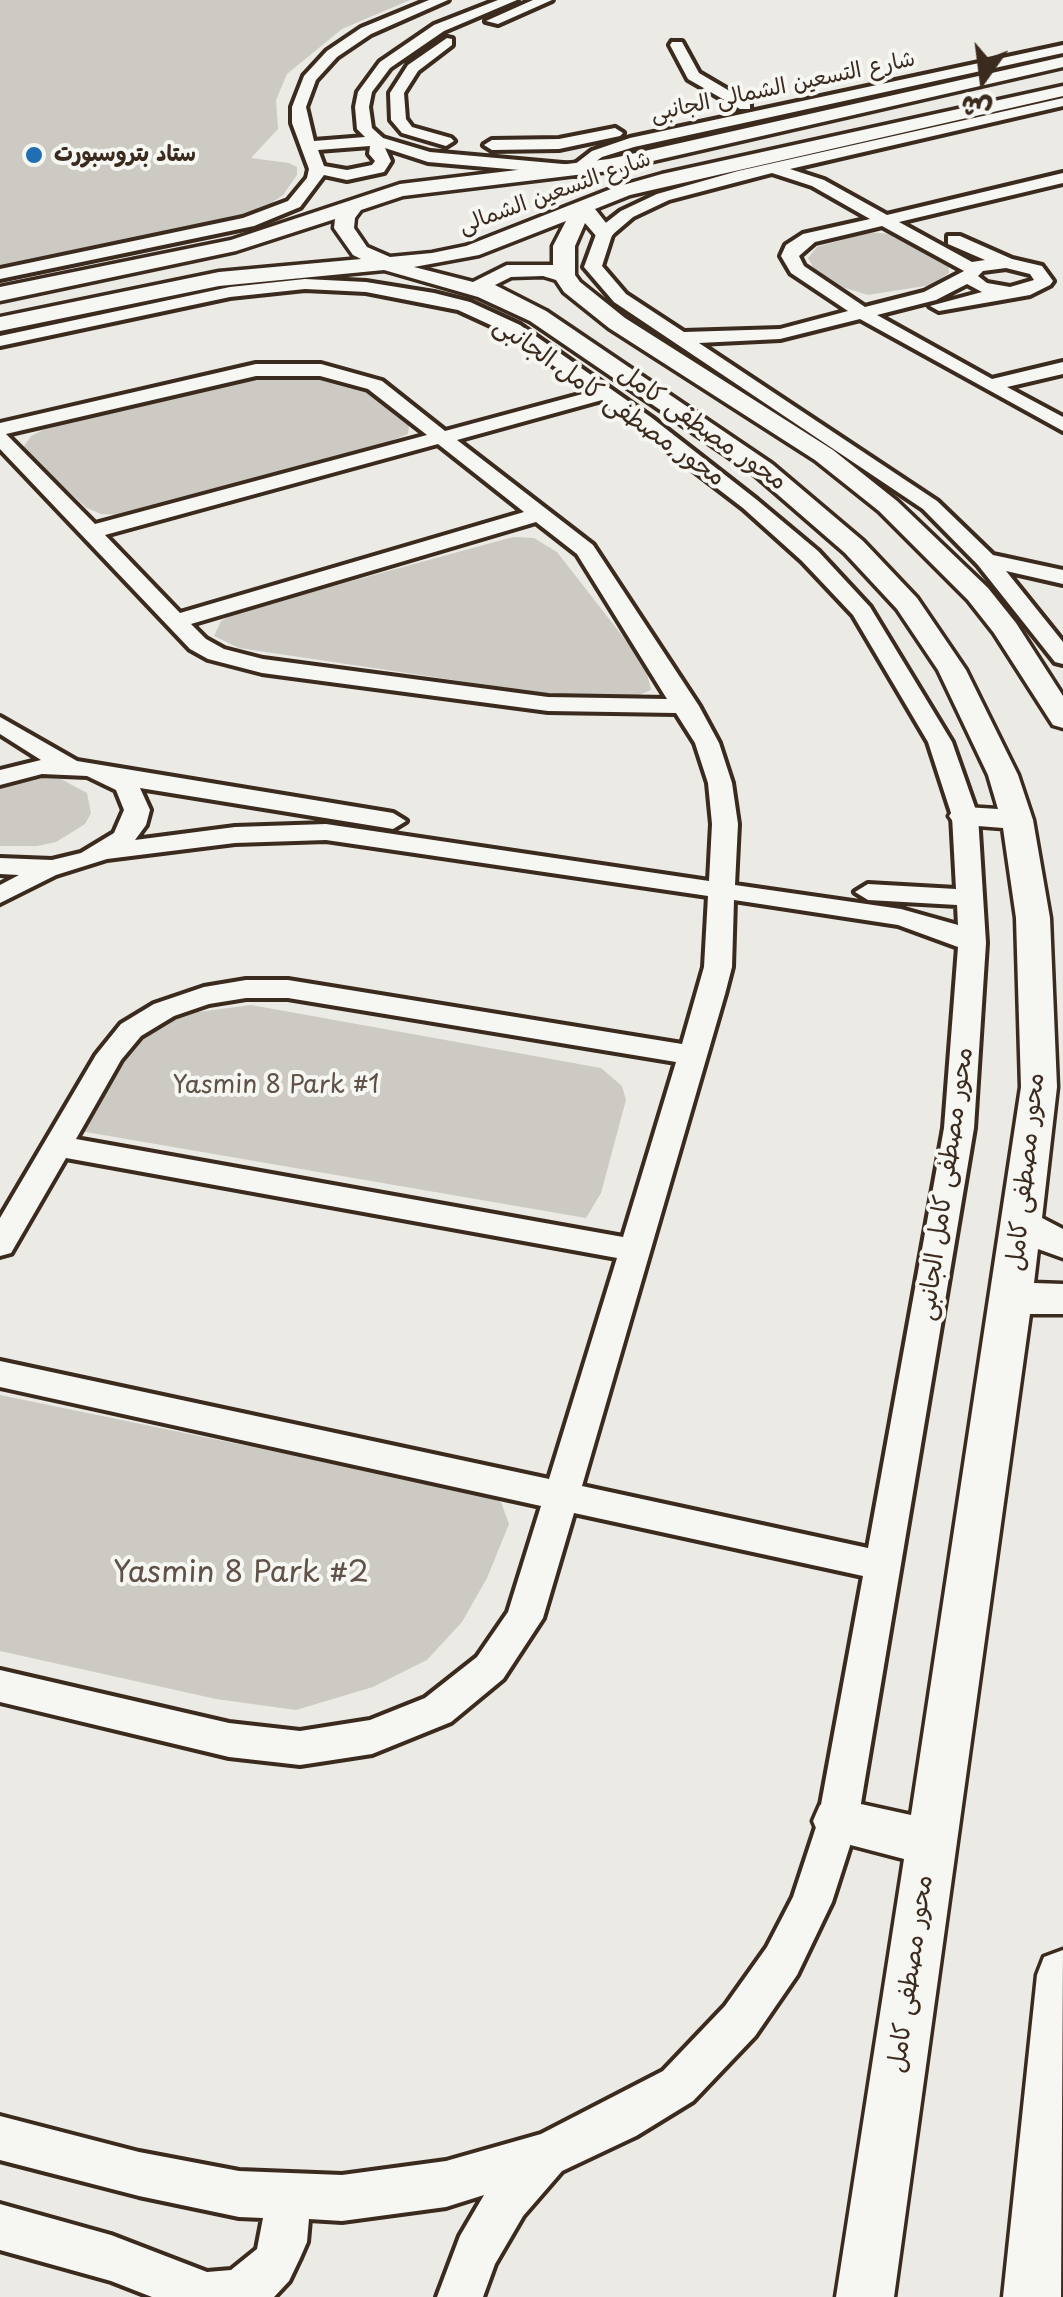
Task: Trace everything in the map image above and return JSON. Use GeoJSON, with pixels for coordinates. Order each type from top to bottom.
{"type":"FeatureCollection","features":[{"type":"Feature","properties":{"kind":"main road","name":"شارع التسعين الشمالى"},"geometry":{"type":"LineString","coordinates":[[0,294],[236,245],[356,203],[434,183],[577,170],[1063,62]]}},
{"type":"Feature","properties":{"kind":"main road","name":"شارع التسعين الشمالى"},"geometry":{"type":"LineString","coordinates":[[0,324],[266,272],[383,276],[472,251],[582,207],[669,178],[1000,111],[1063,91]]}},
{"type":"Feature","properties":{"kind":"main road","name":"محور مصطفى كامل"},"geometry":{"type":"LineString","coordinates":[[356,203],[344,218],[344,228],[383,276],[486,292],[553,326],[763,469],[882,574],[932,636],[952,670],[1003,775],[1017,820],[1033,918],[1039,1087],[866,2297]]}},
{"type":"Feature","properties":{"kind":"main road"},"geometry":{"type":"LineString","coordinates":[[486,292],[483,287],[489,278],[507,270],[531,268],[564,275],[564,246],[582,207],[604,234]]}},
{"type":"Feature","properties":{"kind":"main road"},"geometry":{"type":"LineString","coordinates":[[236,245],[270,255],[272,266],[266,272]]}},
{"type":"Feature","properties":{"kind":"main road","name":"محور مصطفى كامل"},"geometry":{"type":"LineString","coordinates":[[564,275],[600,311],[824,455],[888,506],[932,547],[1006,629],[1063,719]]}},
{"type":"Feature","properties":{"kind":"main road"},"geometry":{"type":"LineString","coordinates":[[932,547],[977,551]]}},
{"type":"Feature","properties":{"kind":"main road"},"geometry":{"type":"LineString","coordinates":[[965,816],[1017,820]]}},
{"type":"Feature","properties":{"kind":"main road"},"geometry":{"type":"LineString","coordinates":[[1022,1223],[1036,1234],[1063,1244]]}},
{"type":"Feature","properties":{"kind":"main road"},"geometry":{"type":"LineString","coordinates":[[1011,1304],[1030,1298],[1063,1299]]}},
{"type":"Feature","properties":{"kind":"main road"},"geometry":{"type":"LineString","coordinates":[[838,1821],[930,1842]]}},
{"type":"Feature","properties":{"kind":"main road"},"geometry":{"type":"LineString","coordinates":[[1032,2297],[1063,1976]]}},
{"type":"Feature","properties":{"kind":"street"},"geometry":{"type":"LineString","coordinates":[[0,274],[248,222],[294,204],[315,179],[317,168],[307,146],[299,107],[302,93],[319,66],[366,31],[441,0]]}},
{"type":"Feature","properties":{"kind":"street"},"geometry":{"type":"LineString","coordinates":[[510,0],[419,39],[373,77],[365,92],[365,129],[378,141],[398,150],[454,161],[577,170]]}},
{"type":"Feature","properties":{"kind":"street"},"geometry":{"type":"LineString","coordinates":[[545,0],[476,27],[428,56],[396,93],[399,120],[414,134],[430,138],[517,146],[578,140],[745,106],[853,78],[1063,40]]}},
{"type":"Feature","properties":{"kind":"street"},"geometry":{"type":"LineString","coordinates":[[677,45],[692,76],[745,106]]}},
{"type":"Feature","properties":{"kind":"street","name":"شارع التسعين الشمالى الجانبى"},"geometry":{"type":"LineString","coordinates":[[577,170],[597,154],[630,143],[1063,49]]}},
{"type":"Feature","properties":{"kind":"street"},"geometry":{"type":"LineString","coordinates":[[1063,102],[1000,111],[663,197],[628,214],[604,234],[593,267],[620,298],[680,338],[753,366],[930,505],[977,551],[1063,657]]}},
{"type":"Feature","properties":{"kind":"street"},"geometry":{"type":"LineString","coordinates":[[307,146],[378,141]]}},
{"type":"Feature","properties":{"kind":"street"},"geometry":{"type":"LineString","coordinates":[[317,168],[347,175],[378,170],[383,161],[376,154],[378,141]]}},
{"type":"Feature","properties":{"kind":"street"},"geometry":{"type":"LineString","coordinates":[[823,157],[826,169],[836,180],[905,214],[1006,263],[1062,274]]}},
{"type":"Feature","properties":{"kind":"street"},"geometry":{"type":"LineString","coordinates":[[772,168],[809,178],[882,219],[970,273],[982,287],[1010,292]]}},
{"type":"Feature","properties":{"kind":"street"},"geometry":{"type":"LineString","coordinates":[[1063,178],[809,238],[792,249],[790,256],[797,269],[837,298],[905,340],[1063,425]]}},
{"type":"Feature","properties":{"kind":"street"},"geometry":{"type":"LineString","coordinates":[[1029,186],[1063,200]]}},
{"type":"Feature","properties":{"kind":"street"},"geometry":{"type":"LineString","coordinates":[[837,298],[911,307],[952,288],[970,273],[1006,263]]}},
{"type":"Feature","properties":{"kind":"street"},"geometry":{"type":"LineString","coordinates":[[1030,290],[1044,281],[1036,270]]}},
{"type":"Feature","properties":{"kind":"street"},"geometry":{"type":"LineString","coordinates":[[0,341],[254,288],[383,276]]}},
{"type":"Feature","properties":{"kind":"street","name":"محور مصطفى كامل الجانبى"},"geometry":{"type":"LineString","coordinates":[[383,276],[491,317],[604,394],[750,504],[810,556],[862,612],[940,742],[965,816],[972,943],[959,1128],[838,1821],[812,1902],[782,1961],[740,2021],[678,2086],[620,2120],[546,2155]]}},
{"type":"Feature","properties":{"kind":"street"},"geometry":{"type":"LineString","coordinates":[[680,338],[758,337],[824,328],[911,307],[1010,292],[1063,290]]}},
{"type":"Feature","properties":{"kind":"street"},"geometry":{"type":"LineString","coordinates":[[824,328],[837,298]]}},
{"type":"Feature","properties":{"kind":"street"},"geometry":{"type":"LineString","coordinates":[[905,340],[911,307]]}},
{"type":"Feature","properties":{"kind":"street"},"geometry":{"type":"LineString","coordinates":[[753,366],[824,328],[905,340]]}},
{"type":"Feature","properties":{"kind":"street"},"geometry":{"type":"LineString","coordinates":[[0,429],[225,376],[289,368],[336,373],[374,385],[576,541],[593,560],[707,743],[720,783],[724,824],[718,968],[526,1618],[490,1668],[438,1710],[372,1737],[300,1748],[229,1740],[0,1686]]}},
{"type":"Feature","properties":{"kind":"street"},"geometry":{"type":"LineString","coordinates":[[993,385],[1063,368]]}},
{"type":"Feature","properties":{"kind":"street"},"geometry":{"type":"LineString","coordinates":[[90,532],[604,394]]}},
{"type":"Feature","properties":{"kind":"street"},"geometry":{"type":"LineString","coordinates":[[0,438],[198,644],[216,654],[262,666],[548,704],[687,706]]}},
{"type":"Feature","properties":{"kind":"street"},"geometry":{"type":"LineString","coordinates":[[176,621],[541,514]]}},
{"type":"Feature","properties":{"kind":"street"},"geometry":{"type":"LineString","coordinates":[[977,551],[1063,577]]}},
{"type":"Feature","properties":{"kind":"street"},"geometry":{"type":"LineString","coordinates":[[0,724],[70,766]]}},
{"type":"Feature","properties":{"kind":"street"},"geometry":{"type":"LineString","coordinates":[[0,778],[41,767],[70,766],[722,881],[900,917],[946,930],[972,943]]}},
{"type":"Feature","properties":{"kind":"street"},"geometry":{"type":"LineString","coordinates":[[106,850],[123,838],[137,810],[125,785],[110,776]]}},
{"type":"Feature","properties":{"kind":"street"},"geometry":{"type":"LineString","coordinates":[[0,895],[52,868],[106,850],[234,834],[326,832],[722,881],[905,897],[970,898]]}},
{"type":"Feature","properties":{"kind":"street"},"geometry":{"type":"LineString","coordinates":[[0,866],[52,868]]}},
{"type":"Feature","properties":{"kind":"street"},"geometry":{"type":"LineString","coordinates":[[0,1246],[110,1055],[131,1030],[164,1010],[204,996],[246,988],[288,989],[693,1055]]}},
{"type":"Feature","properties":{"kind":"street"},"geometry":{"type":"LineString","coordinates":[[57,1146],[635,1250]]}},
{"type":"Feature","properties":{"kind":"street"},"geometry":{"type":"LineString","coordinates":[[0,1374],[883,1566]]}},
{"type":"Feature","properties":{"kind":"street"},"geometry":{"type":"LineString","coordinates":[[0,2138],[139,2174],[239,2194],[342,2198],[446,2184],[546,2155]]}},
{"type":"Feature","properties":{"kind":"street"},"geometry":{"type":"LineString","coordinates":[[460,2297],[476,2252],[507,2200],[546,2155]]}},
{"type":"Feature","properties":{"kind":"street"},"geometry":{"type":"LineString","coordinates":[[0,2226],[111,2258],[210,2296],[232,2293],[255,2283],[273,2264],[284,2242],[286,2217],[279,2195]]}},
{"type":"Feature","properties":{"kind":"green space"},"geometry":{"type":"Polygon","coordinates":[[[0,0],[410,0],[342,29],[287,74],[276,100],[278,129],[251,158],[289,163],[297,167],[297,175],[283,195],[267,206],[241,215],[0,266],[0,0]]]}},
{"type":"Feature","properties":{"kind":"green space"},"geometry":{"type":"Polygon","coordinates":[[[870,232],[899,235],[948,261],[949,273],[931,285],[868,295],[842,287],[813,267],[808,258],[817,247],[870,232]]]}},
{"type":"Feature","properties":{"kind":"green space"},"geometry":{"type":"Polygon","coordinates":[[[282,375],[336,381],[364,391],[409,425],[408,434],[378,446],[120,515],[87,508],[22,449],[31,436],[43,430],[252,378],[282,375]]]}},
{"type":"Feature","properties":{"kind":"green space"},"geometry":{"type":"Polygon","coordinates":[[[513,537],[534,538],[557,552],[645,665],[651,690],[627,700],[541,693],[239,648],[214,636],[221,621],[238,612],[513,537]]]}},
{"type":"Feature","properties":{"kind":"green space"},"geometry":{"type":"Polygon","coordinates":[[[42,777],[61,779],[87,793],[91,813],[85,824],[56,842],[0,846],[0,785],[42,777]]]}},
{"type":"Feature","properties":{"kind":"green space","name":"Yasmin 8 Park #1"},"geometry":{"type":"Polygon","coordinates":[[[251,1005],[601,1068],[622,1086],[626,1100],[601,1193],[586,1218],[80,1131],[125,1053],[175,1015],[251,1005]]]}},
{"type":"Feature","properties":{"kind":"green space","name":"Yasmin 8 Park #2"},"geometry":{"type":"Polygon","coordinates":[[[0,1395],[476,1493],[501,1502],[509,1524],[487,1578],[462,1622],[427,1660],[373,1687],[296,1710],[216,1699],[0,1651],[0,1395]]]}},
{"type":"Feature","properties":{"kind":"place","name":"ستاد بتروسبورت"},"geometry":{"type":"Point","coordinates":[34,155]}}]}
